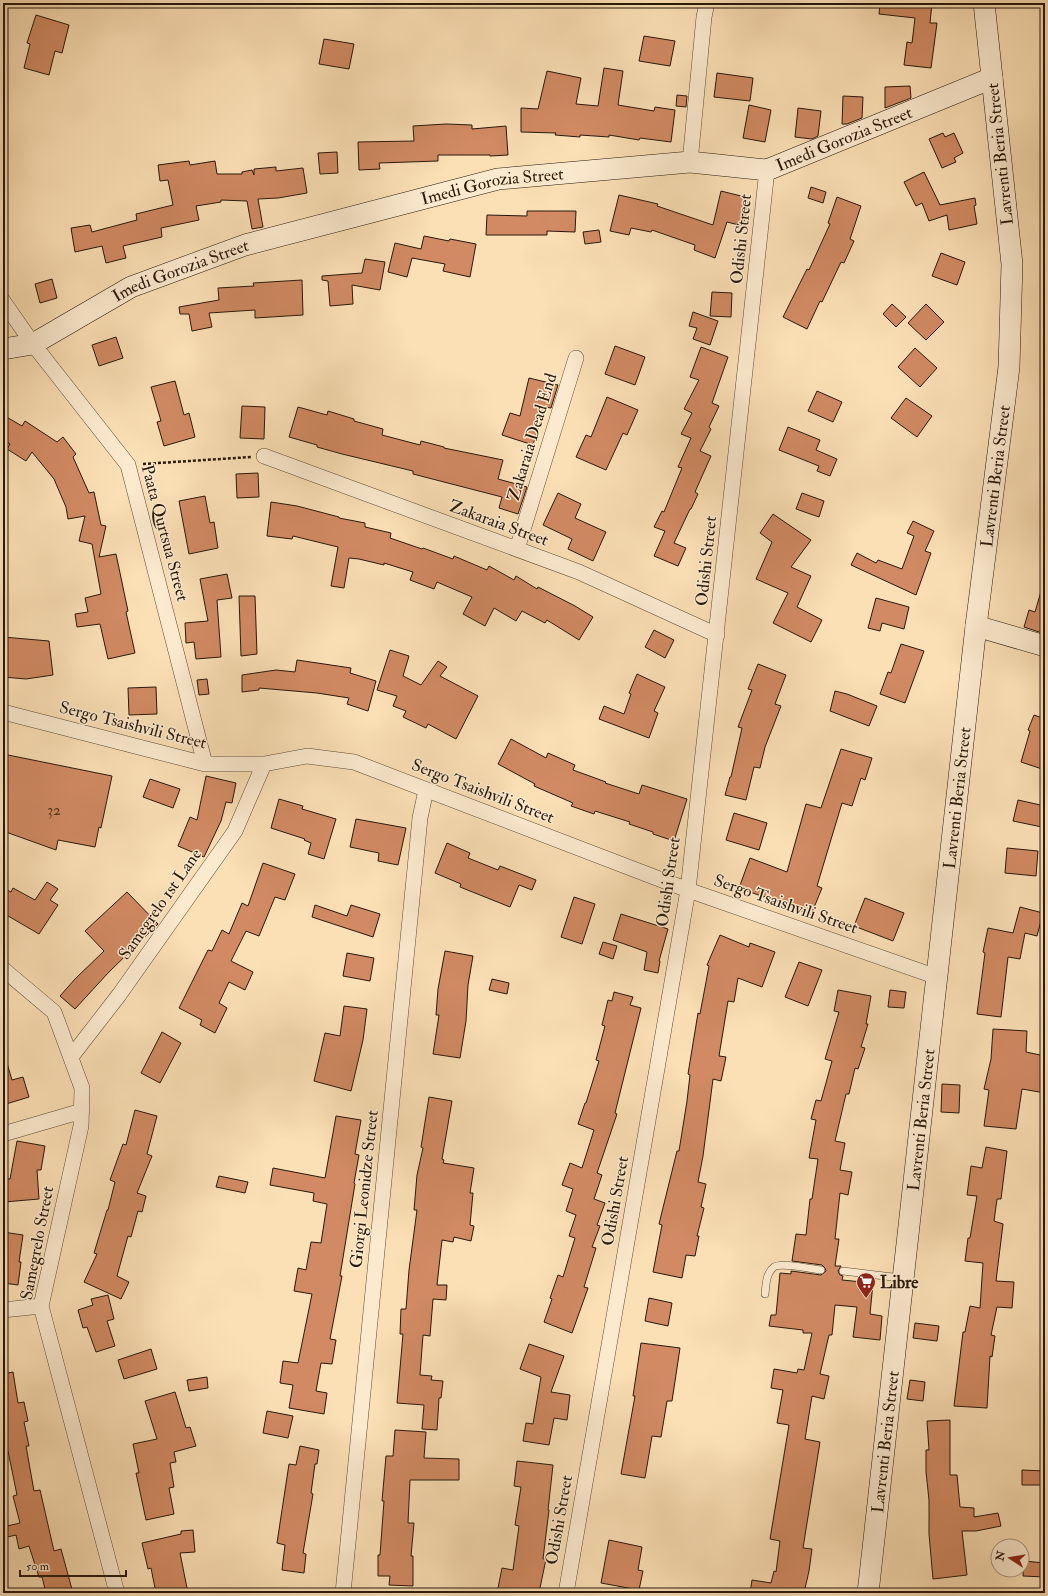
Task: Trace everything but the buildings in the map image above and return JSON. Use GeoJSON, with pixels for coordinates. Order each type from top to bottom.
{"type":"FeatureCollection","features":[{"type":"Feature","properties":{"kind":"main road","name":"Lavrenti Beria Street"},"geometry":{"type":"LineString","coordinates":[[868,1593],[976,626],[1009,367],[1012,264],[984,3]]}},
{"type":"Feature","properties":{"kind":"main road","name":"Imedi Gorozia Street"},"geometry":{"type":"LineString","coordinates":[[3,349],[33,344],[131,288],[245,245],[498,179],[690,162],[768,170],[992,78]]}},
{"type":"Feature","properties":{"kind":"main road"},"geometry":{"type":"LineString","coordinates":[[976,626],[1045,646]]}},
{"type":"Feature","properties":{"kind":"street"},"geometry":{"type":"LineString","coordinates":[[690,162],[703,25],[707,3]]}},
{"type":"Feature","properties":{"kind":"street","name":"Odishi Street"},"geometry":{"type":"LineString","coordinates":[[566,1593],[688,890],[768,170]]}},
{"type":"Feature","properties":{"kind":"street","name":"Paata Qurtsua Street"},"geometry":{"type":"LineString","coordinates":[[3,301],[33,344],[128,465],[205,764]]}},
{"type":"Feature","properties":{"kind":"street","name":"Zakaraia Dead End"},"geometry":{"type":"LineString","coordinates":[[517,550],[576,358]]}},
{"type":"Feature","properties":{"kind":"street","name":"Zakaraia Street"},"geometry":{"type":"LineString","coordinates":[[264,456],[580,572],[717,635]]}},
{"type":"Feature","properties":{"kind":"street","name":"Sergo Tsaishvili Street"},"geometry":{"type":"LineString","coordinates":[[3,712],[205,764],[264,764],[307,756],[354,762],[688,890],[937,977]]}},
{"type":"Feature","properties":{"kind":"street","name":"Samegrelo 1st Lane"},"geometry":{"type":"LineString","coordinates":[[71,1057],[119,995],[235,831],[264,764]]}},
{"type":"Feature","properties":{"kind":"street","name":"Giorgi Leonidze Street"},"geometry":{"type":"LineString","coordinates":[[343,1593],[420,818],[426,790]]}},
{"type":"Feature","properties":{"kind":"street","name":"Samegrelo Street"},"geometry":{"type":"LineString","coordinates":[[3,969],[54,1012],[82,1088],[81,1126],[41,1306],[117,1593]]}},
{"type":"Feature","properties":{"kind":"street"},"geometry":{"type":"LineString","coordinates":[[3,1134],[82,1111]]}},
{"type":"Feature","properties":{"kind":"street"},"geometry":{"type":"LineString","coordinates":[[3,1310],[41,1306]]}},
{"type":"Feature","properties":{"kind":"lane"},"geometry":{"type":"LineString","coordinates":[[765,1294],[768,1276],[774,1267],[781,1265],[821,1270]]}},
{"type":"Feature","properties":{"kind":"lane"},"geometry":{"type":"LineString","coordinates":[[843,1271],[903,1278]]}},
{"type":"Feature","properties":{"kind":"path"},"geometry":{"type":"LineString","coordinates":[[128,465],[264,456]]}},
{"type":"Feature","properties":{"kind":"place","name":"Libre"},"geometry":{"type":"Point","coordinates":[866,1299]}}]}
